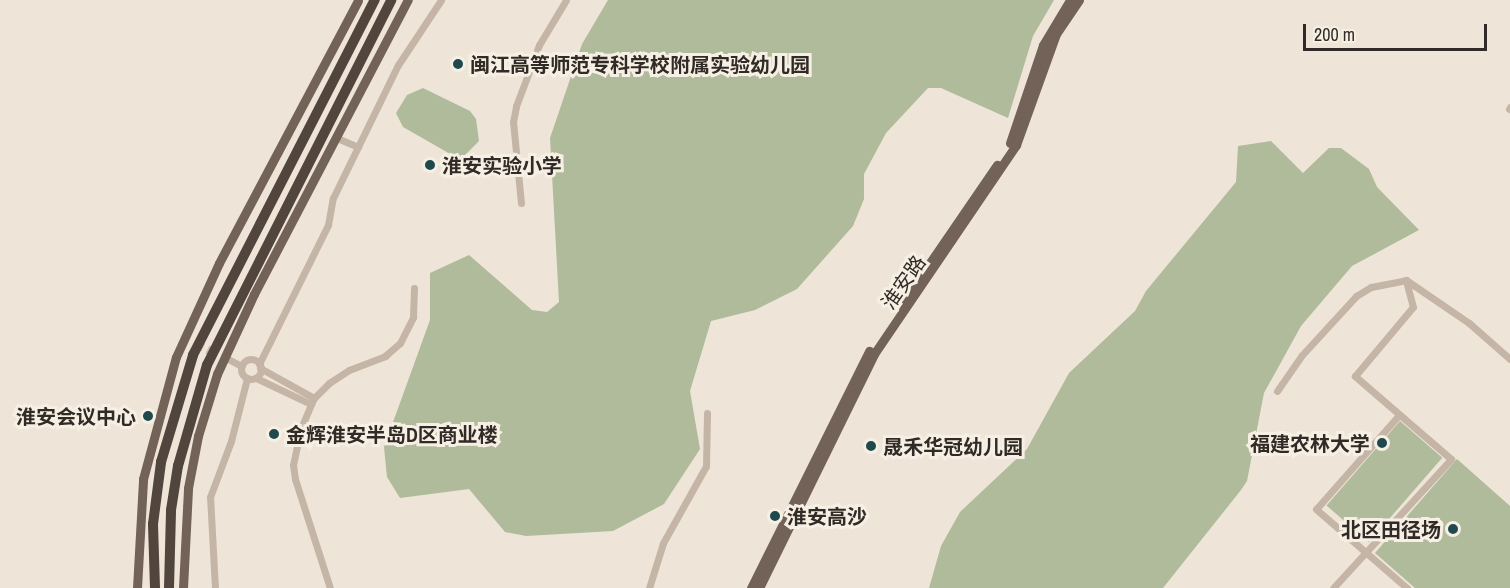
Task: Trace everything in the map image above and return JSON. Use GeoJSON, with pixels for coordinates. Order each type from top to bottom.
{"type":"FeatureCollection","features":[{"type":"Feature","properties":{"kind":"highway"},"geometry":{"type":"LineString","coordinates":[[155,588],[153,524],[161,462],[193,355],[375,0]]}},
{"type":"Feature","properties":{"kind":"highway"},"geometry":{"type":"LineString","coordinates":[[169,588],[171,510],[199,388],[231,312],[391,0]]}},
{"type":"Feature","properties":{"kind":"main road"},"geometry":{"type":"LineString","coordinates":[[136,588],[137,537],[146,465],[184,339],[219,263],[358,0]]}},
{"type":"Feature","properties":{"kind":"main road"},"geometry":{"type":"LineString","coordinates":[[183,588],[183,528],[191,471],[202,420],[221,356],[408,0]]}},
{"type":"Feature","properties":{"kind":"main road","name":"淮安路"},"geometry":{"type":"LineString","coordinates":[[751,588],[855,374],[1008,148],[1043,45],[1070,0]]}},
{"type":"Feature","properties":{"kind":"main road","name":"淮安路"},"geometry":{"type":"LineString","coordinates":[[759,588],[874,354],[1016,145],[1056,34],[1079,0]]}},
{"type":"Feature","properties":{"kind":"main road"},"geometry":{"type":"LineString","coordinates":[[184,339],[195,343]]}},
{"type":"Feature","properties":{"kind":"street"},"geometry":{"type":"LineString","coordinates":[[256,378],[259,366],[328,225],[333,198],[398,65],[441,0]]}},
{"type":"Feature","properties":{"kind":"street"},"geometry":{"type":"LineString","coordinates":[[521,203],[513,122],[516,106],[539,45],[566,0]]}},
{"type":"Feature","properties":{"kind":"street"},"geometry":{"type":"LineString","coordinates":[[337,138],[358,147]]}},
{"type":"Feature","properties":{"kind":"street"},"geometry":{"type":"LineString","coordinates":[[1277,391],[1302,354],[1356,296],[1371,287],[1406,280],[1469,323],[1510,359]]}},
{"type":"Feature","properties":{"kind":"street"},"geometry":{"type":"LineString","coordinates":[[1333,588],[1360,556],[1367,554],[1451,459],[1355,376],[1413,307],[1406,280]]}},
{"type":"Feature","properties":{"kind":"street"},"geometry":{"type":"LineString","coordinates":[[330,588],[293,473],[298,438],[312,401],[340,375],[385,356],[400,343],[413,317],[414,288]]}},
{"type":"Feature","properties":{"kind":"street"},"geometry":{"type":"LineString","coordinates":[[214,588],[210,497],[231,441],[247,378],[242,366],[221,356]]}},
{"type":"Feature","properties":{"kind":"street"},"geometry":{"type":"LineString","coordinates":[[242,366],[250,360],[312,401]]}},
{"type":"Feature","properties":{"kind":"street"},"geometry":{"type":"LineString","coordinates":[[247,378],[256,378],[312,401]]}},
{"type":"Feature","properties":{"kind":"street"},"geometry":{"type":"LineString","coordinates":[[649,588],[663,543],[706,466],[707,413]]}},
{"type":"Feature","properties":{"kind":"street"},"geometry":{"type":"LineString","coordinates":[[1399,415],[1316,509],[1407,588]]}},
{"type":"Feature","properties":{"kind":"green space"},"geometry":{"type":"Polygon","coordinates":[[[608,0],[1054,0],[1033,36],[1008,118],[941,88],[928,88],[886,133],[864,174],[864,199],[853,226],[797,289],[755,310],[711,321],[690,391],[700,449],[664,504],[613,531],[526,536],[505,532],[469,489],[400,498],[387,477],[384,447],[430,320],[430,273],[469,255],[532,310],[547,312],[559,302],[550,138],[582,44],[608,0]]]}},
{"type":"Feature","properties":{"kind":"green space"},"geometry":{"type":"Polygon","coordinates":[[[423,88],[470,111],[476,119],[479,141],[465,155],[477,162],[473,167],[403,127],[396,113],[407,95],[423,88]]]}},
{"type":"Feature","properties":{"kind":"green space"},"geometry":{"type":"Polygon","coordinates":[[[1271,141],[1303,173],[1329,148],[1341,148],[1369,169],[1377,187],[1419,230],[1352,266],[1301,326],[1264,393],[1247,481],[1241,490],[1163,588],[929,588],[941,546],[960,512],[1027,449],[1069,373],[1135,311],[1146,291],[1236,182],[1238,146],[1271,141]]]}},
{"type":"Feature","properties":{"kind":"green space"},"geometry":{"type":"Polygon","coordinates":[[[1400,421],[1442,458],[1369,542],[1327,506],[1400,421]]]}},
{"type":"Feature","properties":{"kind":"green space","name":"北区田径场"},"geometry":{"type":"Polygon","coordinates":[[[1457,459],[1510,506],[1510,588],[1415,588],[1375,553],[1457,459]]]}},
{"type":"Feature","properties":{"kind":"tunnel"},"geometry":{"type":"LineString","coordinates":[[195,343],[218,354]]}},
{"type":"Feature","properties":{"kind":"place","name":"闽江高等师范专科学校附属实验幼儿园"},"geometry":{"type":"Point","coordinates":[458,64]}},
{"type":"Feature","properties":{"kind":"place","name":"淮安实验小学"},"geometry":{"type":"Point","coordinates":[430,165]}},
{"type":"Feature","properties":{"kind":"place","name":"淮安会议中心"},"geometry":{"type":"Point","coordinates":[148,416]}},
{"type":"Feature","properties":{"kind":"place","name":"金辉淮安半岛D区商业楼"},"geometry":{"type":"Point","coordinates":[274,434]}},
{"type":"Feature","properties":{"kind":"place","name":"福建农林大学"},"geometry":{"type":"Point","coordinates":[1382,443]}},
{"type":"Feature","properties":{"kind":"place","name":"晟禾华冠幼儿园"},"geometry":{"type":"Point","coordinates":[871,446]}},
{"type":"Feature","properties":{"kind":"place","name":"淮安高沙"},"geometry":{"type":"Point","coordinates":[775,516]}},
{"type":"Feature","properties":{"kind":"place","name":"北区田径场"},"geometry":{"type":"Point","coordinates":[1453,529]}}]}
